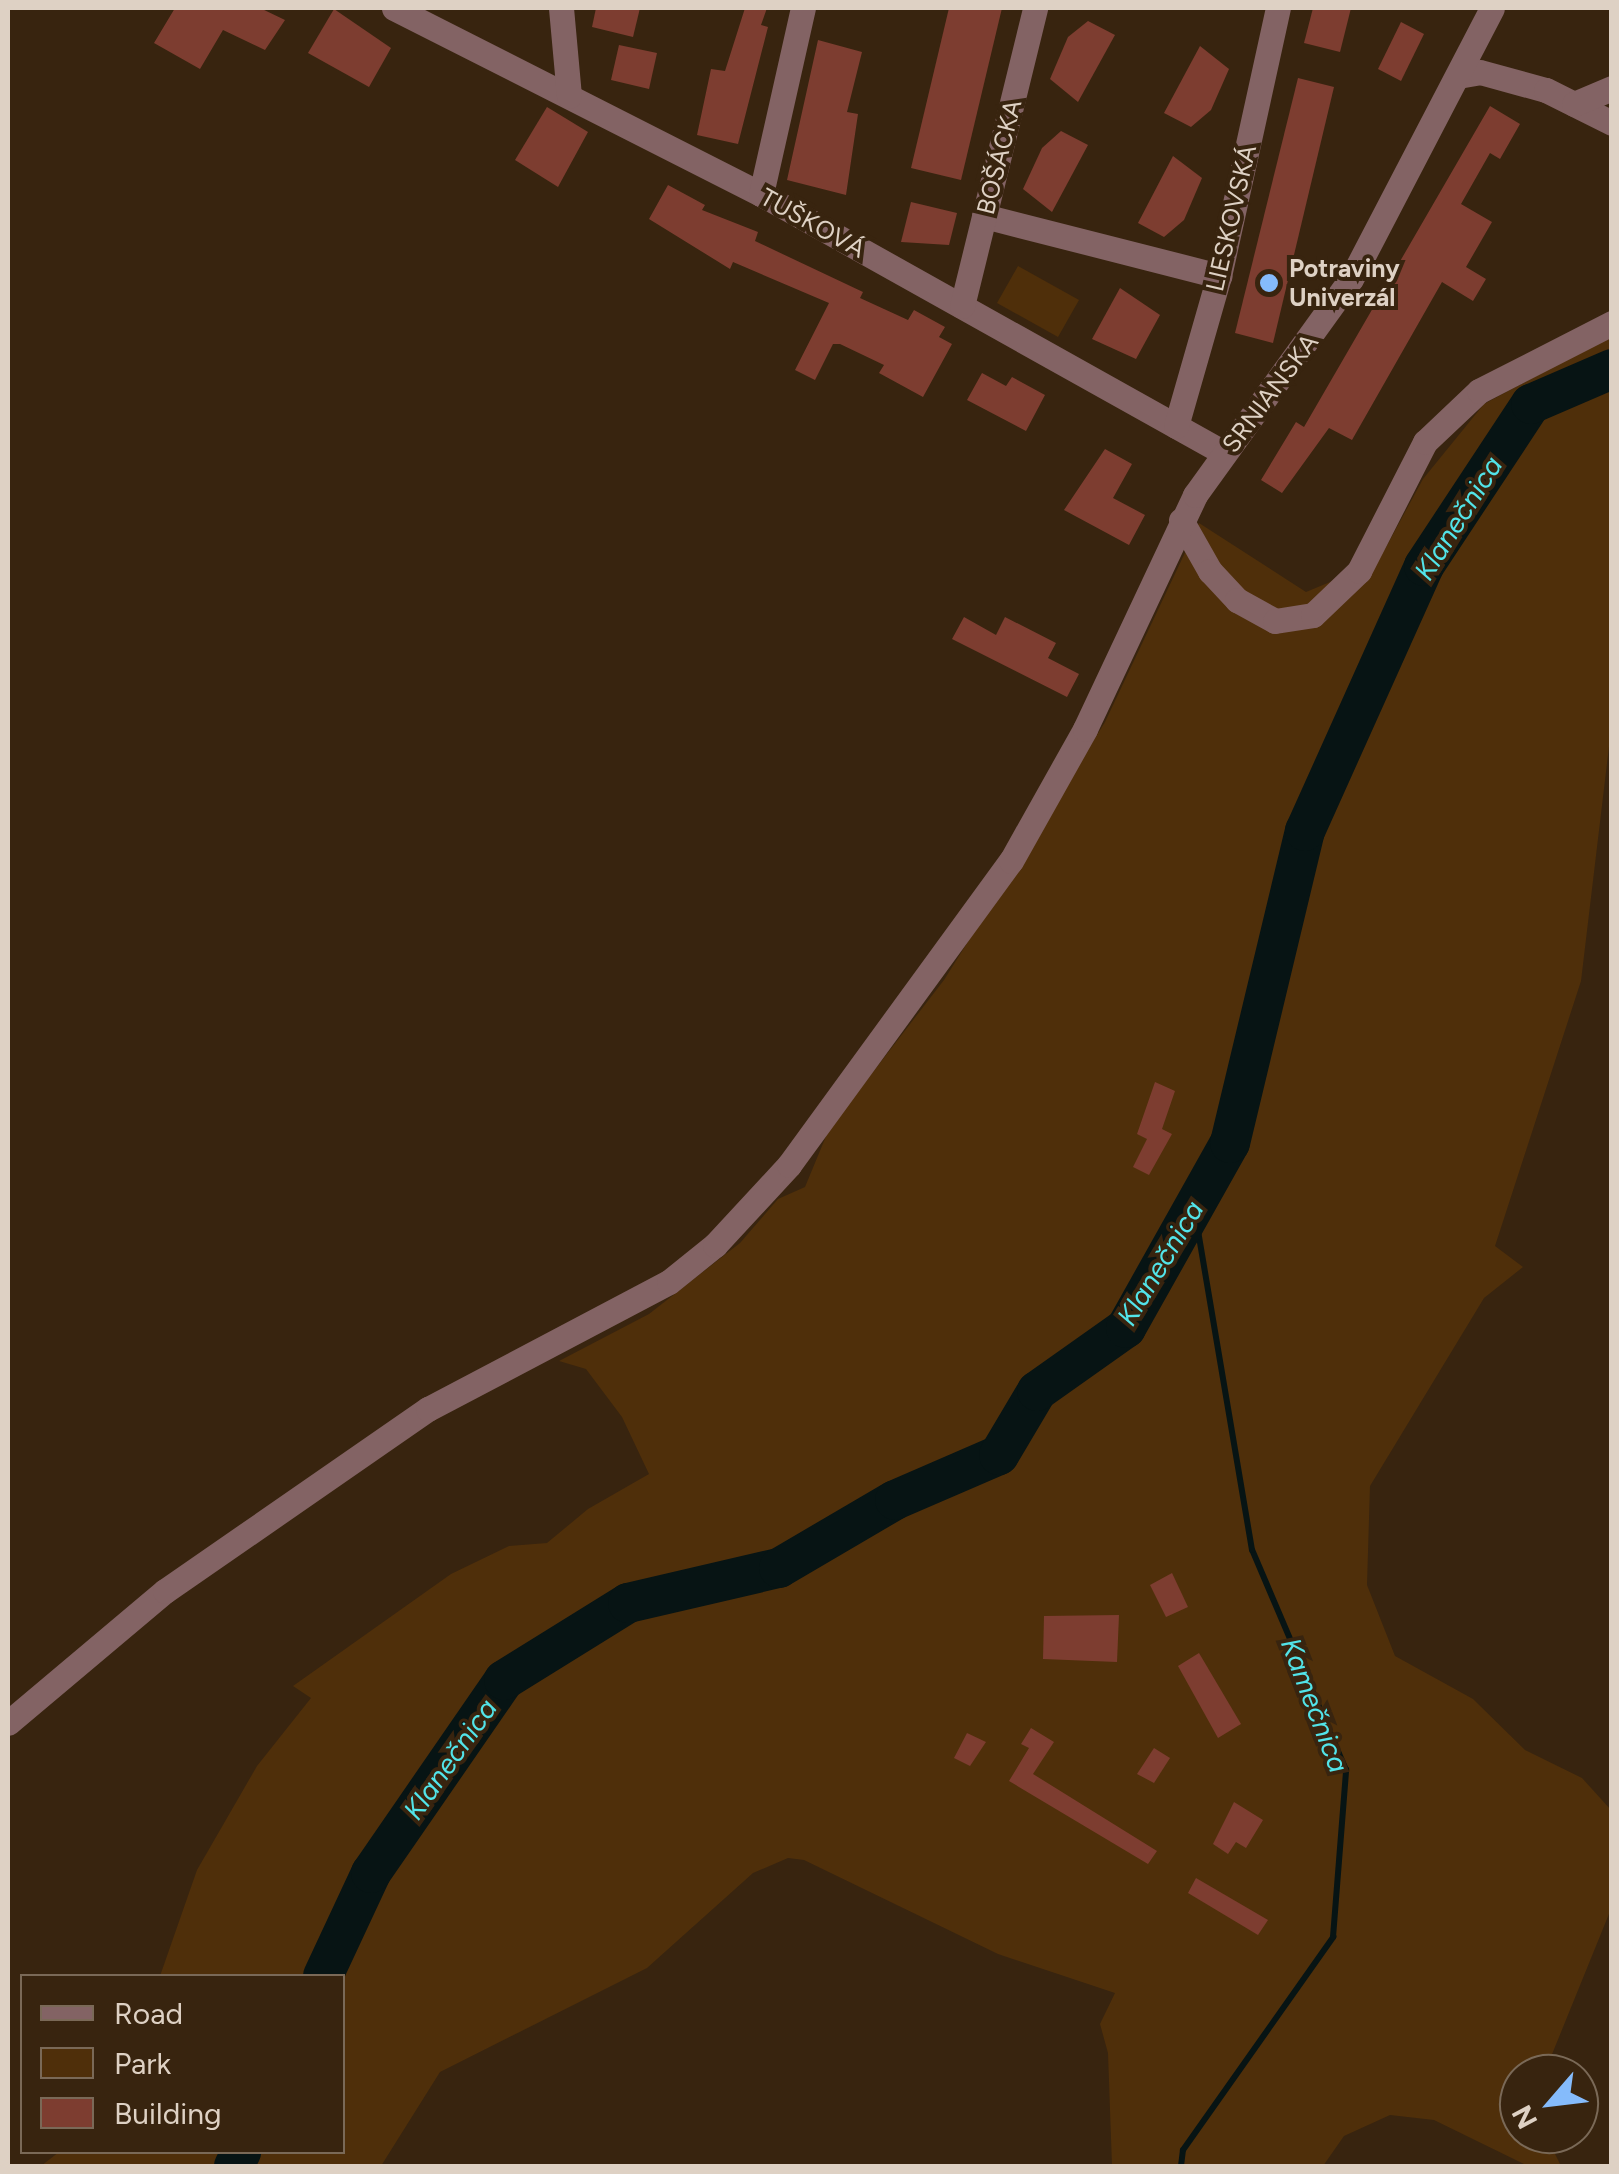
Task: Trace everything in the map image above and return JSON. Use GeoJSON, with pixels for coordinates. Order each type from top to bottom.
{"type":"FeatureCollection","features":[{"type":"Feature","properties":{"kind":"street","name":"TUŠKOVÁ"},"geometry":{"type":"LineString","coordinates":[[394,8],[761,194],[1224,453]]}},
{"type":"Feature","properties":{"kind":"street"},"geometry":{"type":"LineString","coordinates":[[562,8],[569,96]]}},
{"type":"Feature","properties":{"kind":"street"},"geometry":{"type":"LineString","coordinates":[[761,194],[803,8]]}},
{"type":"Feature","properties":{"kind":"street","name":"BOŠÁCKA"},"geometry":{"type":"LineString","coordinates":[[962,306],[1035,8]]}},
{"type":"Feature","properties":{"kind":"street","name":"LIESKOVSKÁ"},"geometry":{"type":"LineString","coordinates":[[1176,426],[1219,276],[1278,8]]}},
{"type":"Feature","properties":{"kind":"street","name":"SRNIANSKA"},"geometry":{"type":"LineString","coordinates":[[8,1724],[165,1591],[428,1409],[503,1366],[635,1304],[714,1245],[789,1166],[1011,861],[1085,729],[1181,520],[1224,453],[1340,295],[1492,8]]}},
{"type":"Feature","properties":{"kind":"street"},"geometry":{"type":"LineString","coordinates":[[1458,76],[1480,72],[1574,104],[1612,123]]}},
{"type":"Feature","properties":{"kind":"street"},"geometry":{"type":"LineString","coordinates":[[1574,104],[1612,88]]}},
{"type":"Feature","properties":{"kind":"street"},"geometry":{"type":"LineString","coordinates":[[984,216],[1219,276]]}},
{"type":"Feature","properties":{"kind":"street"},"geometry":{"type":"LineString","coordinates":[[1181,520],[1210,571],[1237,600],[1275,621],[1313,615],[1359,570],[1425,442],[1479,391],[1612,324]]}},
{"type":"Feature","properties":{"kind":"green space"},"geometry":{"type":"Polygon","coordinates":[[[1018,266],[1079,300],[1058,337],[997,303],[1018,266]]]}},
{"type":"Feature","properties":{"kind":"green space"},"geometry":{"type":"Polygon","coordinates":[[[1611,336],[1611,730],[1581,981],[1495,1246],[1523,1267],[1484,1298],[1370,1486],[1367,1585],[1395,1656],[1473,1699],[1525,1750],[1582,1778],[1611,1810],[1611,1909],[1552,2054],[1499,2054],[1499,2152],[1434,2120],[1390,2115],[1344,2136],[1323,2166],[1112,2166],[1108,2053],[1100,2024],[1115,1993],[998,1954],[804,1860],[788,1858],[753,1873],[647,1968],[440,2072],[381,2166],[41,2166],[56,2154],[345,2154],[345,1974],[161,1974],[197,1870],[257,1766],[311,1698],[293,1686],[451,1574],[509,1546],[547,1543],[588,1509],[649,1474],[622,1417],[586,1369],[559,1361],[649,1314],[740,1243],[778,1199],[805,1187],[829,1129],[944,980],[1105,722],[1199,523],[1306,592],[1385,549],[1423,479],[1484,404],[1611,336]]]}},
{"type":"Feature","properties":{"kind":"green space"},"geometry":{"type":"Polygon","coordinates":[[[1503,2154],[1555,2154],[1561,2166],[1528,2166],[1503,2154]]]}},
{"type":"Feature","properties":{"kind":"building"},"geometry":{"type":"Polygon","coordinates":[[[175,8],[260,8],[285,20],[265,50],[223,30],[200,69],[154,43],[175,8]]]}},
{"type":"Feature","properties":{"kind":"building"},"geometry":{"type":"Polygon","coordinates":[[[596,8],[640,8],[633,37],[592,27],[596,8]]]}},
{"type":"Feature","properties":{"kind":"building"},"geometry":{"type":"Polygon","coordinates":[[[745,8],[767,8],[761,25],[768,27],[738,144],[697,135],[711,69],[725,71],[745,8]]]}},
{"type":"Feature","properties":{"kind":"building"},"geometry":{"type":"Polygon","coordinates":[[[949,8],[1002,8],[961,180],[911,168],[949,8]]]}},
{"type":"Feature","properties":{"kind":"building"},"geometry":{"type":"Polygon","coordinates":[[[1313,8],[1351,8],[1340,52],[1304,43],[1313,8]]]}},
{"type":"Feature","properties":{"kind":"building"},"geometry":{"type":"Polygon","coordinates":[[[334,9],[391,48],[369,87],[308,53],[334,9]]]}},
{"type":"Feature","properties":{"kind":"building"},"geometry":{"type":"Polygon","coordinates":[[[1088,21],[1115,35],[1078,102],[1050,79],[1068,37],[1088,21]]]}},
{"type":"Feature","properties":{"kind":"building"},"geometry":{"type":"Polygon","coordinates":[[[1401,22],[1424,34],[1401,81],[1378,69],[1401,22]]]}},
{"type":"Feature","properties":{"kind":"building"},"geometry":{"type":"Polygon","coordinates":[[[818,40],[862,52],[847,112],[858,114],[846,195],[787,180],[818,40]]]}},
{"type":"Feature","properties":{"kind":"building"},"geometry":{"type":"Polygon","coordinates":[[[619,45],[657,53],[649,89],[611,80],[619,45]]]}},
{"type":"Feature","properties":{"kind":"building"},"geometry":{"type":"Polygon","coordinates":[[[1200,46],[1229,69],[1211,110],[1191,127],[1164,113],[1200,46]]]}},
{"type":"Feature","properties":{"kind":"building"},"geometry":{"type":"Polygon","coordinates":[[[1298,78],[1334,87],[1273,343],[1235,333],[1298,78]]]}},
{"type":"Feature","properties":{"kind":"building"},"geometry":{"type":"Polygon","coordinates":[[[1490,106],[1520,124],[1500,159],[1490,153],[1461,204],[1492,222],[1466,267],[1486,279],[1473,301],[1442,282],[1352,440],[1329,428],[1282,493],[1261,480],[1296,422],[1304,427],[1490,106]]]}},
{"type":"Feature","properties":{"kind":"building"},"geometry":{"type":"Polygon","coordinates":[[[547,107],[588,132],[558,187],[515,160],[547,107]]]}},
{"type":"Feature","properties":{"kind":"building"},"geometry":{"type":"Polygon","coordinates":[[[1061,131],[1088,145],[1052,212],[1023,189],[1042,148],[1061,131]]]}},
{"type":"Feature","properties":{"kind":"building"},"geometry":{"type":"Polygon","coordinates":[[[1173,156],[1202,178],[1184,220],[1164,237],[1138,223],[1173,156]]]}},
{"type":"Feature","properties":{"kind":"building"},"geometry":{"type":"Polygon","coordinates":[[[668,185],[705,205],[702,210],[758,232],[755,241],[863,292],[860,298],[908,320],[914,310],[945,327],[939,337],[952,344],[923,397],[879,373],[884,365],[840,344],[833,344],[815,380],[795,370],[829,303],[733,262],[730,269],[649,219],[668,185]]]}},
{"type":"Feature","properties":{"kind":"building"},"geometry":{"type":"Polygon","coordinates":[[[911,202],[957,213],[949,245],[901,242],[911,202]]]}},
{"type":"Feature","properties":{"kind":"building"},"geometry":{"type":"Polygon","coordinates":[[[1120,288],[1160,315],[1136,359],[1092,339],[1120,288]]]}},
{"type":"Feature","properties":{"kind":"building"},"geometry":{"type":"Polygon","coordinates":[[[982,373],[1006,386],[1012,377],[1045,395],[1026,431],[967,400],[982,373]]]}},
{"type":"Feature","properties":{"kind":"building"},"geometry":{"type":"Polygon","coordinates":[[[1105,449],[1132,464],[1113,498],[1145,515],[1129,545],[1064,510],[1105,449]]]}},
{"type":"Feature","properties":{"kind":"building"},"geometry":{"type":"Polygon","coordinates":[[[964,617],[996,635],[1005,617],[1056,643],[1048,658],[1079,674],[1067,697],[952,639],[964,617]]]}},
{"type":"Feature","properties":{"kind":"building"},"geometry":{"type":"Polygon","coordinates":[[[1155,1082],[1175,1091],[1162,1129],[1172,1134],[1149,1175],[1133,1167],[1147,1139],[1137,1134],[1155,1082]]]}},
{"type":"Feature","properties":{"kind":"building"},"geometry":{"type":"Polygon","coordinates":[[[1172,1573],[1188,1607],[1166,1617],[1150,1585],[1172,1573]]]}},
{"type":"Feature","properties":{"kind":"building"},"geometry":{"type":"Polygon","coordinates":[[[1119,1615],[1117,1662],[1043,1659],[1044,1616],[1119,1615]]]}},
{"type":"Feature","properties":{"kind":"building"},"geometry":{"type":"Polygon","coordinates":[[[1199,1653],[1241,1724],[1218,1738],[1178,1666],[1199,1653]]]}},
{"type":"Feature","properties":{"kind":"building"},"geometry":{"type":"Polygon","coordinates":[[[1031,1728],[1054,1742],[1033,1774],[1157,1851],[1148,1864],[1009,1781],[1029,1748],[1021,1744],[1031,1728]]]}},
{"type":"Feature","properties":{"kind":"building"},"geometry":{"type":"Polygon","coordinates":[[[967,1733],[986,1742],[970,1766],[954,1758],[967,1733]]]}},
{"type":"Feature","properties":{"kind":"building"},"geometry":{"type":"Polygon","coordinates":[[[1154,1748],[1170,1758],[1154,1783],[1137,1774],[1154,1748]]]}},
{"type":"Feature","properties":{"kind":"building"},"geometry":{"type":"Polygon","coordinates":[[[1234,1802],[1263,1820],[1246,1848],[1236,1842],[1228,1854],[1213,1844],[1234,1802]]]}},
{"type":"Feature","properties":{"kind":"building"},"geometry":{"type":"Polygon","coordinates":[[[1196,1878],[1268,1920],[1258,1935],[1188,1893],[1196,1878]]]}},
{"type":"Feature","properties":{"kind":"waterway","name":"Klanečnica"},"geometry":{"type":"LineString","coordinates":[[324,1974],[371,1873],[504,1680],[628,1603],[779,1568],[895,1500],[999,1455],[1037,1391],[1126,1328],[1230,1143],[1305,831],[1424,566],[1531,404],[1612,369]]}},
{"type":"Feature","properties":{"kind":"waterway","name":"Kamečnica"},"geometry":{"type":"LineString","coordinates":[[1181,2166],[1183,2150],[1333,1937],[1346,1770],[1252,1550],[1194,1207]]}},
{"type":"Feature","properties":{"kind":"waterway","name":"Klanečnica"},"geometry":{"type":"LineString","coordinates":[[234,2166],[240,2154]]}},
{"type":"Feature","properties":{"kind":"place","name":"Potraviny Univerzál"},"geometry":{"type":"Point","coordinates":[1269,283]}}]}
